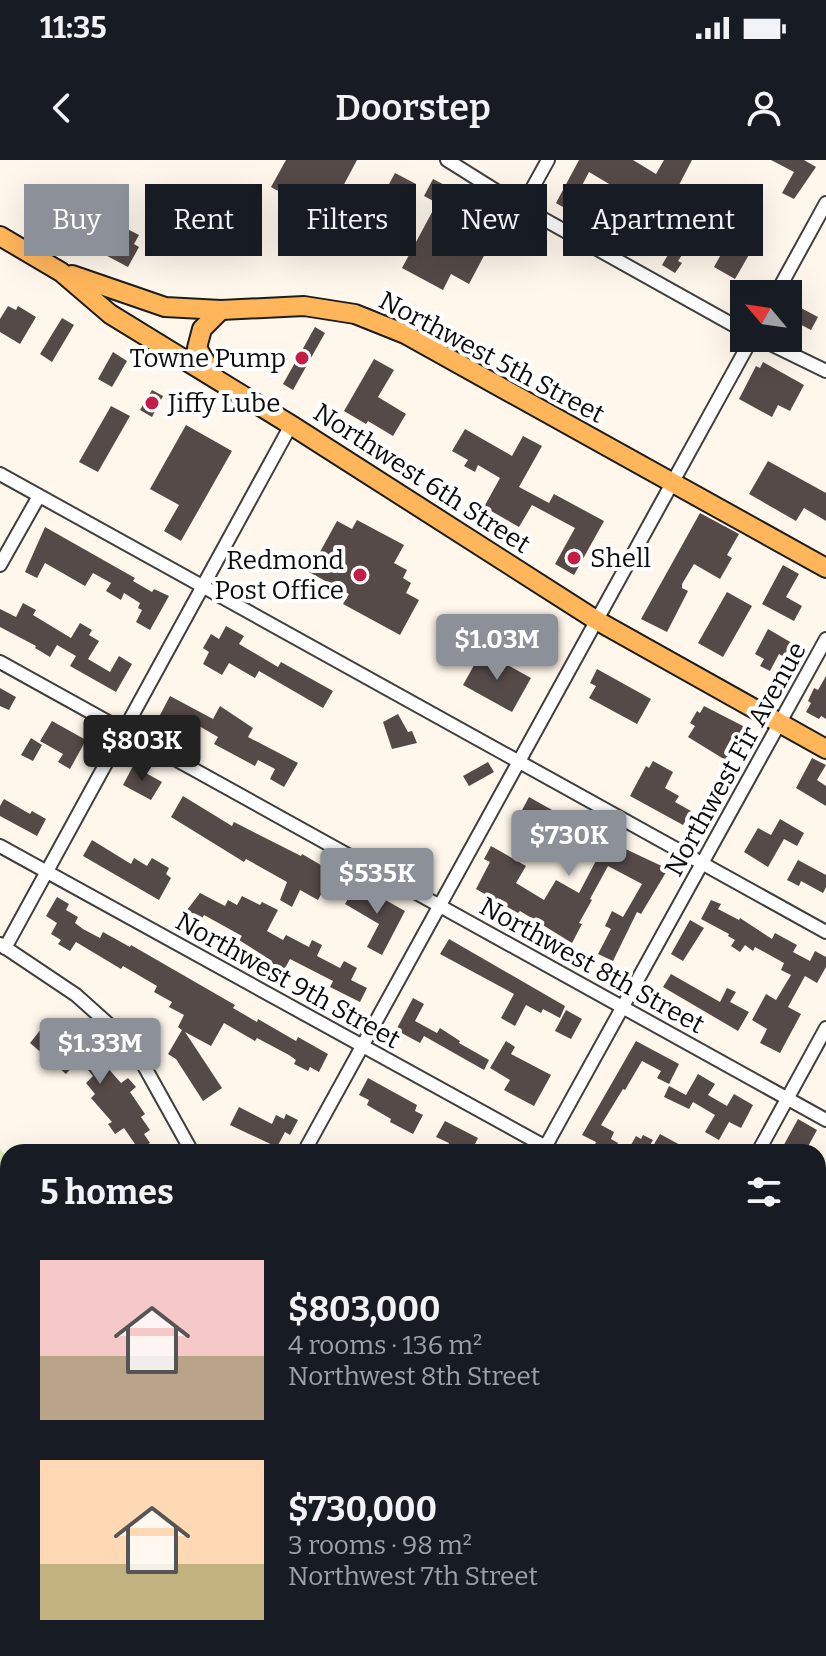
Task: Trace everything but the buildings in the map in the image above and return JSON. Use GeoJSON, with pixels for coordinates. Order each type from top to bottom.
{"type":"FeatureCollection","features":[{"type":"Feature","properties":{"kind":"main road","name":"Northwest 6th Street"},"geometry":{"type":"LineString","coordinates":[[0,236],[61,272],[110,314],[291,425],[596,620],[826,749]]}},
{"type":"Feature","properties":{"kind":"main road","name":"Northwest 5th Street"},"geometry":{"type":"LineString","coordinates":[[61,272],[165,307],[221,310],[304,306],[355,314],[405,334],[826,568]]}},
{"type":"Feature","properties":{"kind":"main road"},"geometry":{"type":"LineString","coordinates":[[216,381],[197,348],[202,329],[221,310]]}},
{"type":"Feature","properties":{"kind":"street"},"geometry":{"type":"LineString","coordinates":[[447,160],[485,184]]}},
{"type":"Feature","properties":{"kind":"street"},"geometry":{"type":"LineString","coordinates":[[535,184],[548,160]]}},
{"type":"Feature","properties":{"kind":"street"},"geometry":{"type":"LineString","coordinates":[[784,280],[826,203]]}},
{"type":"Feature","properties":{"kind":"street"},"geometry":{"type":"LineString","coordinates":[[547,221],[730,323]]}},
{"type":"Feature","properties":{"kind":"street"},"geometry":{"type":"LineString","coordinates":[[308,1144],[747,352]]}},
{"type":"Feature","properties":{"kind":"street"},"geometry":{"type":"LineString","coordinates":[[785,352],[826,371]]}},
{"type":"Feature","properties":{"kind":"street"},"geometry":{"type":"LineString","coordinates":[[188,1144],[133,1046],[76,995],[3,946],[291,425]]}},
{"type":"Feature","properties":{"kind":"street"},"geometry":{"type":"LineString","coordinates":[[0,474],[826,932]]}},
{"type":"Feature","properties":{"kind":"street"},"geometry":{"type":"LineString","coordinates":[[0,565],[39,496]]}},
{"type":"Feature","properties":{"kind":"street","name":"Northwest Fir Avenue"},"geometry":{"type":"LineString","coordinates":[[551,1144],[826,639]]}},
{"type":"Feature","properties":{"kind":"street","name":"Northwest 8th Street"},"geometry":{"type":"LineString","coordinates":[[0,662],[826,1120]]}},
{"type":"Feature","properties":{"kind":"street","name":"Northwest 9th Street"},"geometry":{"type":"LineString","coordinates":[[0,846],[537,1144]]}},
{"type":"Feature","properties":{"kind":"street"},"geometry":{"type":"LineString","coordinates":[[762,1144],[826,1028]]}},
{"type":"Feature","properties":{"kind":"place","name":"Towne Pump"},"geometry":{"type":"Point","coordinates":[302,358]}},
{"type":"Feature","properties":{"kind":"place","name":"Jiffy Lube"},"geometry":{"type":"Point","coordinates":[152,403]}},
{"type":"Feature","properties":{"kind":"place","name":"Shell"},"geometry":{"type":"Point","coordinates":[574,558]}},
{"type":"Feature","properties":{"kind":"place","name":"Redmond Post Office"},"geometry":{"type":"Point","coordinates":[360,575]}}]}
